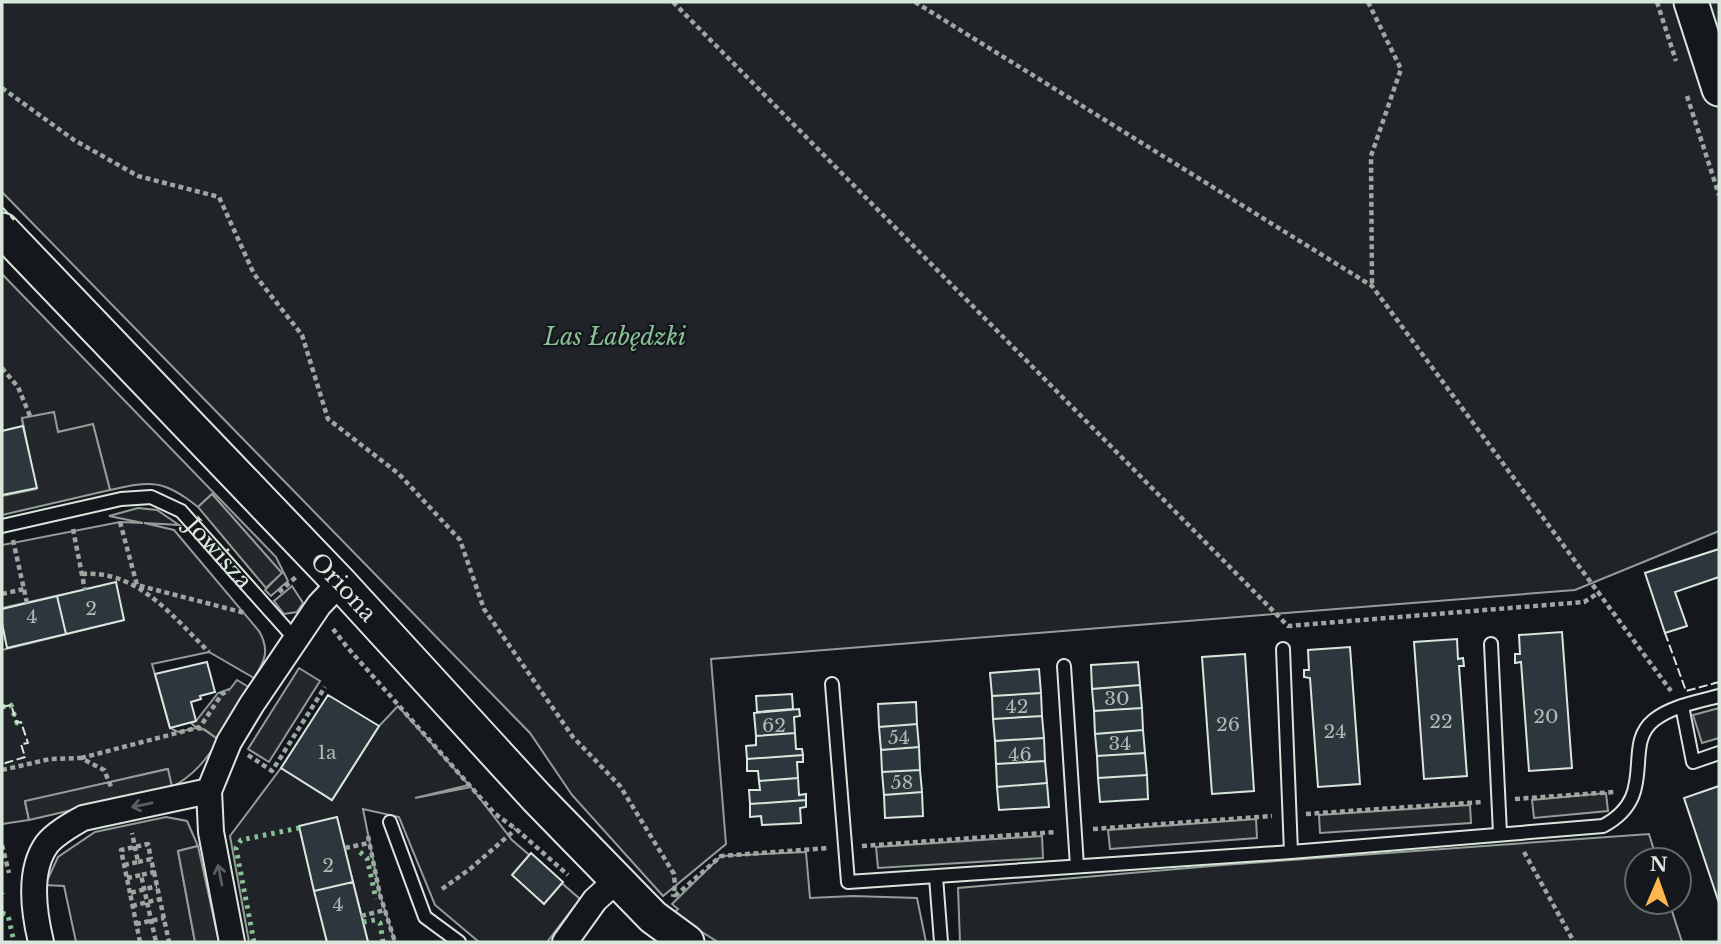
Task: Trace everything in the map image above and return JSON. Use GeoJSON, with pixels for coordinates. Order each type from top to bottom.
{"type":"FeatureCollection","features":[{"type":"Feature","properties":{"kind":"street"},"geometry":{"type":"LineString","coordinates":[[1691,2],[1719,89]]}},
{"type":"Feature","properties":{"kind":"street","name":"Oriona"},"geometry":{"type":"LineString","coordinates":[[2,230],[340,583],[537,798],[617,880],[663,907],[687,942]]}},
{"type":"Feature","properties":{"kind":"street"},"geometry":{"type":"LineString","coordinates":[[232,942],[211,832],[209,791],[229,742],[319,606],[340,583]]}},
{"type":"Feature","properties":{"kind":"street"},"geometry":{"type":"LineString","coordinates":[[41,942],[35,895],[37,869],[47,845],[66,828],[83,818],[125,818],[209,791]]}},
{"type":"Feature","properties":{"kind":"street"},"geometry":{"type":"LineString","coordinates":[[565,942],[595,900],[617,880]]}},
{"type":"Feature","properties":{"kind":"lane","name":"Jowisza"},"geometry":{"type":"LineString","coordinates":[[2,526],[121,499],[151,497],[181,511],[296,640]]}},
{"type":"Feature","properties":{"kind":"lane"},"geometry":{"type":"LineString","coordinates":[[1491,644],[1500,833]]}},
{"type":"Feature","properties":{"kind":"lane"},"geometry":{"type":"LineString","coordinates":[[1283,649],[1291,852]]}},
{"type":"Feature","properties":{"kind":"lane"},"geometry":{"type":"LineString","coordinates":[[1064,666],[1077,866]]}},
{"type":"Feature","properties":{"kind":"lane"},"geometry":{"type":"LineString","coordinates":[[832,684],[848,882],[1291,852],[1603,826],[1616,820],[1627,809],[1636,790],[1642,738],[1647,727],[1654,720],[1682,706],[1719,696]]}},
{"type":"Feature","properties":{"kind":"lane"},"geometry":{"type":"LineString","coordinates":[[1682,706],[1693,762],[1719,753]]}},
{"type":"Feature","properties":{"kind":"lane"},"geometry":{"type":"LineString","coordinates":[[390,822],[425,916],[459,942]]}},
{"type":"Feature","properties":{"kind":"lane"},"geometry":{"type":"LineString","coordinates":[[936,877],[941,942]]}},
{"type":"Feature","properties":{"kind":"path"},"geometry":{"type":"LineString","coordinates":[[673,2],[1288,626],[1584,602],[1600,592]]}},
{"type":"Feature","properties":{"kind":"path"},"geometry":{"type":"LineString","coordinates":[[915,2],[1372,286],[1682,706]]}},
{"type":"Feature","properties":{"kind":"path"},"geometry":{"type":"LineString","coordinates":[[1368,2],[1401,69],[1371,156],[1372,286]]}},
{"type":"Feature","properties":{"kind":"path"},"geometry":{"type":"LineString","coordinates":[[2,88],[74,140],[138,176],[219,197],[254,274],[302,335],[328,419],[399,474],[460,540],[484,609],[573,737],[620,786],[674,874],[675,886],[663,907]]}},
{"type":"Feature","properties":{"kind":"path"},"geometry":{"type":"LineString","coordinates":[[2,368],[18,387],[30,416]]}},
{"type":"Feature","properties":{"kind":"path"},"geometry":{"type":"LineString","coordinates":[[120,522],[137,585],[209,652]]}},
{"type":"Feature","properties":{"kind":"path"},"geometry":{"type":"LineString","coordinates":[[72,528],[85,590]]}},
{"type":"Feature","properties":{"kind":"path"},"geometry":{"type":"LineString","coordinates":[[13,540],[27,603]]}},
{"type":"Feature","properties":{"kind":"path"},"geometry":{"type":"LineString","coordinates":[[82,574],[98,573],[245,613]]}},
{"type":"Feature","properties":{"kind":"path"},"geometry":{"type":"LineString","coordinates":[[271,600],[294,579]]}},
{"type":"Feature","properties":{"kind":"path"},"geometry":{"type":"LineString","coordinates":[[2,594],[24,589]]}},
{"type":"Feature","properties":{"kind":"path"},"geometry":{"type":"LineString","coordinates":[[327,620],[347,647],[494,813],[516,829],[571,879]]}},
{"type":"Feature","properties":{"kind":"path"},"geometry":{"type":"LineString","coordinates":[[245,754],[272,771],[320,702],[325,687]]}},
{"type":"Feature","properties":{"kind":"path"},"geometry":{"type":"LineString","coordinates":[[2,770],[50,760],[81,758],[200,727]]}},
{"type":"Feature","properties":{"kind":"path"},"geometry":{"type":"LineString","coordinates":[[81,758],[104,770],[125,818],[138,862]]}},
{"type":"Feature","properties":{"kind":"path"},"geometry":{"type":"LineString","coordinates":[[663,907],[721,856],[1636,790]]}},
{"type":"Feature","properties":{"kind":"path"},"geometry":{"type":"LineString","coordinates":[[442,889],[516,829]]}},
{"type":"Feature","properties":{"kind":"path"},"geometry":{"type":"LineString","coordinates":[[1514,832],[1574,942]]}},
{"type":"Feature","properties":{"kind":"path"},"geometry":{"type":"LineString","coordinates":[[368,836],[395,942]]}},
{"type":"Feature","properties":{"kind":"path"},"geometry":{"type":"LineString","coordinates":[[345,848],[369,843]]}},
{"type":"Feature","properties":{"kind":"path"},"geometry":{"type":"LineString","coordinates":[[140,942],[121,850],[148,844],[169,941],[158,942],[141,875]]}},
{"type":"Feature","properties":{"kind":"path"},"geometry":{"type":"LineString","coordinates":[[124,865],[151,859]]}},
{"type":"Feature","properties":{"kind":"path"},"geometry":{"type":"LineString","coordinates":[[127,878],[154,872]]}},
{"type":"Feature","properties":{"kind":"path"},"geometry":{"type":"LineString","coordinates":[[130,892],[157,886]]}},
{"type":"Feature","properties":{"kind":"path"},"geometry":{"type":"LineString","coordinates":[[132,906],[160,899]]}},
{"type":"Feature","properties":{"kind":"path"},"geometry":{"type":"LineString","coordinates":[[361,916],[385,910]]}},
{"type":"Feature","properties":{"kind":"path"},"geometry":{"type":"LineString","coordinates":[[136,924],[164,918]]}},
{"type":"Feature","properties":{"kind":"green space","name":"Las Łabędzki"},"geometry":{"type":"Polygon","coordinates":[[[2,2],[1719,2],[1719,531],[1575,590],[711,659],[726,844],[663,896],[572,795],[530,733],[2,192],[2,2]]]}},
{"type":"Feature","properties":{"kind":"green space"},"geometry":{"type":"Polygon","coordinates":[[[2,274],[276,557],[288,581],[271,596],[265,590],[281,573],[212,494],[198,507],[176,492],[157,485],[137,485],[110,490],[93,425],[57,432],[22,418],[23,426],[2,431],[2,274]]]}},
{"type":"Feature","properties":{"kind":"green space"},"geometry":{"type":"Polygon","coordinates":[[[138,508],[157,510],[179,525],[144,523],[174,530],[259,631],[265,650],[261,666],[254,678],[209,652],[152,664],[170,728],[178,732],[200,727],[219,740],[198,767],[172,787],[167,769],[25,802],[29,820],[2,824],[2,650],[124,620],[115,583],[2,608],[2,545],[120,522],[143,523],[109,516],[138,508]]]}},
{"type":"Feature","properties":{"kind":"green space"},"geometry":{"type":"Polygon","coordinates":[[[292,586],[303,603],[297,612],[284,614],[274,601],[292,586]]]}},
{"type":"Feature","properties":{"kind":"green space"},"geometry":{"type":"Polygon","coordinates":[[[398,706],[469,785],[415,798],[471,787],[512,840],[580,899],[547,942],[479,942],[435,905],[399,817],[363,809],[380,895],[395,942],[368,942],[337,818],[299,827],[327,942],[249,942],[230,836],[281,768],[332,800],[379,726],[398,706]]]}},
{"type":"Feature","properties":{"kind":"green space"},"geometry":{"type":"Polygon","coordinates":[[[166,817],[187,821],[198,846],[178,851],[195,942],[76,942],[64,886],[45,885],[58,857],[95,832],[166,817]]]}},
{"type":"Feature","properties":{"kind":"green space"},"geometry":{"type":"Polygon","coordinates":[[[1649,834],[1653,846],[1623,846],[1623,916],[1674,916],[1682,942],[960,942],[958,888],[1223,865],[1649,834]]]}},
{"type":"Feature","properties":{"kind":"green space"},"geometry":{"type":"Polygon","coordinates":[[[806,852],[810,898],[917,898],[926,942],[718,942],[673,914],[678,909],[672,904],[721,856],[806,852]]]}},
{"type":"Feature","properties":{"kind":"shaded area"},"geometry":{"type":"Polygon","coordinates":[[[54,412],[58,432],[93,424],[110,490],[2,515],[2,496],[36,489],[22,418],[54,412]]]}},
{"type":"Feature","properties":{"kind":"shaded area"},"geometry":{"type":"Polygon","coordinates":[[[212,494],[282,573],[266,588],[198,507],[212,494]]]}},
{"type":"Feature","properties":{"kind":"shaded area"},"geometry":{"type":"Polygon","coordinates":[[[299,668],[320,681],[269,762],[248,749],[299,668]]]}},
{"type":"Feature","properties":{"kind":"shaded area"},"geometry":{"type":"Polygon","coordinates":[[[237,680],[252,689],[219,740],[191,723],[196,721],[218,693],[230,689],[237,680]]]}},
{"type":"Feature","properties":{"kind":"shaded area"},"geometry":{"type":"Polygon","coordinates":[[[1719,708],[1719,738],[1702,743],[1693,715],[1719,708]]]}},
{"type":"Feature","properties":{"kind":"shaded area"},"geometry":{"type":"Polygon","coordinates":[[[168,769],[172,787],[29,820],[25,801],[168,769]]]}},
{"type":"Feature","properties":{"kind":"shaded area"},"geometry":{"type":"Polygon","coordinates":[[[1606,793],[1608,811],[1534,818],[1532,800],[1606,793]]]}},
{"type":"Feature","properties":{"kind":"shaded area"},"geometry":{"type":"Polygon","coordinates":[[[1470,805],[1471,823],[1320,833],[1319,815],[1470,805]]]}},
{"type":"Feature","properties":{"kind":"shaded area"},"geometry":{"type":"Polygon","coordinates":[[[1256,819],[1257,838],[1110,849],[1108,830],[1256,819]]]}},
{"type":"Feature","properties":{"kind":"shaded area"},"geometry":{"type":"Polygon","coordinates":[[[1042,836],[1043,858],[878,868],[876,847],[1042,836]]]}},
{"type":"Feature","properties":{"kind":"shaded area"},"geometry":{"type":"Polygon","coordinates":[[[198,846],[219,942],[195,942],[178,851],[198,846]]]}},
{"type":"Feature","properties":{"kind":"building"},"geometry":{"type":"Polygon","coordinates":[[[23,426],[37,488],[2,495],[2,431],[23,426]]]}},
{"type":"Feature","properties":{"kind":"building"},"geometry":{"type":"Polygon","coordinates":[[[1719,549],[1719,577],[1675,592],[1687,626],[1665,633],[1645,573],[1719,549]]]}},
{"type":"Feature","properties":{"kind":"building"},"geometry":{"type":"Polygon","coordinates":[[[116,582],[124,620],[66,634],[57,596],[116,582]]]}},
{"type":"Feature","properties":{"kind":"building"},"geometry":{"type":"Polygon","coordinates":[[[57,596],[66,634],[7,648],[2,609],[57,596]]]}},
{"type":"Feature","properties":{"kind":"building"},"geometry":{"type":"Polygon","coordinates":[[[1562,632],[1572,768],[1529,771],[1521,662],[1515,663],[1515,654],[1520,654],[1519,635],[1562,632]]]}},
{"type":"Feature","properties":{"kind":"building"},"geometry":{"type":"Polygon","coordinates":[[[1457,639],[1458,659],[1463,658],[1464,666],[1459,666],[1467,776],[1424,779],[1414,642],[1457,639]]]}},
{"type":"Feature","properties":{"kind":"building"},"geometry":{"type":"Polygon","coordinates":[[[1350,647],[1360,784],[1318,787],[1310,678],[1304,677],[1304,670],[1309,670],[1308,650],[1350,647]]]}},
{"type":"Feature","properties":{"kind":"building"},"geometry":{"type":"Polygon","coordinates":[[[1245,654],[1254,791],[1212,794],[1202,657],[1245,654]]]}},
{"type":"Feature","properties":{"kind":"building"},"geometry":{"type":"Polygon","coordinates":[[[207,662],[215,692],[191,702],[196,721],[170,728],[155,674],[207,662]]]}},
{"type":"Feature","properties":{"kind":"building"},"geometry":{"type":"Polygon","coordinates":[[[1138,662],[1140,685],[1092,689],[1091,665],[1138,662]]]}},
{"type":"Feature","properties":{"kind":"building"},"geometry":{"type":"Polygon","coordinates":[[[1039,669],[1041,693],[992,696],[990,673],[1039,669]]]}},
{"type":"Feature","properties":{"kind":"building"},"geometry":{"type":"Polygon","coordinates":[[[1140,685],[1142,708],[1094,711],[1092,689],[1140,685]]]}},
{"type":"Feature","properties":{"kind":"building"},"geometry":{"type":"Polygon","coordinates":[[[1041,693],[1042,716],[993,719],[992,696],[1041,693]]]}},
{"type":"Feature","properties":{"kind":"building"},"geometry":{"type":"Polygon","coordinates":[[[792,694],[793,709],[757,712],[756,696],[792,694]]]}},
{"type":"Feature","properties":{"kind":"building"},"geometry":{"type":"Polygon","coordinates":[[[328,695],[379,726],[332,800],[281,768],[328,695]]]}},
{"type":"Feature","properties":{"kind":"building"},"geometry":{"type":"Polygon","coordinates":[[[916,702],[917,724],[879,727],[878,704],[916,702]]]}},
{"type":"Feature","properties":{"kind":"building"},"geometry":{"type":"Polygon","coordinates":[[[1142,708],[1143,730],[1095,734],[1094,711],[1142,708]]]}},
{"type":"Feature","properties":{"kind":"building"},"geometry":{"type":"Polygon","coordinates":[[[799,709],[800,716],[794,717],[795,733],[756,736],[754,713],[799,709]]]}},
{"type":"Feature","properties":{"kind":"building"},"geometry":{"type":"Polygon","coordinates":[[[1042,716],[1044,738],[995,741],[993,719],[1042,716]]]}},
{"type":"Feature","properties":{"kind":"building"},"geometry":{"type":"Polygon","coordinates":[[[917,724],[919,747],[881,750],[879,727],[917,724]]]}},
{"type":"Feature","properties":{"kind":"building"},"geometry":{"type":"Polygon","coordinates":[[[1143,730],[1145,753],[1097,756],[1095,734],[1143,730]]]}},
{"type":"Feature","properties":{"kind":"building"},"geometry":{"type":"Polygon","coordinates":[[[795,733],[796,749],[802,749],[803,755],[747,759],[746,746],[756,745],[756,736],[795,733]]]}},
{"type":"Feature","properties":{"kind":"building"},"geometry":{"type":"Polygon","coordinates":[[[1044,738],[1045,761],[996,764],[995,741],[1044,738]]]}},
{"type":"Feature","properties":{"kind":"building"},"geometry":{"type":"Polygon","coordinates":[[[919,747],[920,770],[882,772],[881,750],[919,747]]]}},
{"type":"Feature","properties":{"kind":"building"},"geometry":{"type":"Polygon","coordinates":[[[1145,753],[1147,775],[1098,778],[1097,756],[1145,753]]]}},
{"type":"Feature","properties":{"kind":"building"},"geometry":{"type":"Polygon","coordinates":[[[803,755],[803,762],[797,762],[798,778],[759,781],[758,771],[747,771],[747,759],[803,755]]]}},
{"type":"Feature","properties":{"kind":"building"},"geometry":{"type":"Polygon","coordinates":[[[1045,761],[1047,783],[997,787],[996,764],[1045,761]]]}},
{"type":"Feature","properties":{"kind":"building"},"geometry":{"type":"Polygon","coordinates":[[[920,770],[922,792],[884,795],[882,772],[920,770]]]}},
{"type":"Feature","properties":{"kind":"building"},"geometry":{"type":"Polygon","coordinates":[[[1147,775],[1148,799],[1100,802],[1098,778],[1147,775]]]}},
{"type":"Feature","properties":{"kind":"building"},"geometry":{"type":"Polygon","coordinates":[[[798,778],[799,795],[806,794],[806,800],[750,804],[749,790],[760,790],[759,781],[798,778]]]}},
{"type":"Feature","properties":{"kind":"building"},"geometry":{"type":"Polygon","coordinates":[[[1047,783],[1049,807],[999,810],[997,787],[1047,783]]]}},
{"type":"Feature","properties":{"kind":"building"},"geometry":{"type":"Polygon","coordinates":[[[1719,786],[1719,903],[1684,798],[1719,786]]]}},
{"type":"Feature","properties":{"kind":"building"},"geometry":{"type":"Polygon","coordinates":[[[922,792],[923,816],[885,818],[884,795],[922,792]]]}},
{"type":"Feature","properties":{"kind":"building"},"geometry":{"type":"Polygon","coordinates":[[[806,800],[806,807],[800,808],[801,823],[762,825],[761,816],[750,817],[750,804],[806,800]]]}},
{"type":"Feature","properties":{"kind":"building"},"geometry":{"type":"Polygon","coordinates":[[[337,817],[353,882],[314,891],[299,826],[337,817]]]}},
{"type":"Feature","properties":{"kind":"building"},"geometry":{"type":"Polygon","coordinates":[[[531,853],[563,882],[544,904],[512,875],[531,853]]]}},
{"type":"Feature","properties":{"kind":"building"},"geometry":{"type":"Polygon","coordinates":[[[353,882],[368,942],[327,942],[314,891],[353,882]]]}},
{"type":"Feature","properties":{"kind":"hedge"},"geometry":{"type":"LineString","coordinates":[[2,707],[11,705],[17,723],[21,722]]}},
{"type":"Feature","properties":{"kind":"hedge"},"geometry":{"type":"LineString","coordinates":[[254,942],[236,848],[241,840],[299,828]]}},
{"type":"Feature","properties":{"kind":"hedge"},"geometry":{"type":"LineString","coordinates":[[360,852],[367,858],[376,899]]}},
{"type":"Feature","properties":{"kind":"hedge"},"geometry":{"type":"LineString","coordinates":[[2,913],[8,915],[14,942]]}},
{"type":"Feature","properties":{"kind":"hedge"},"geometry":{"type":"LineString","coordinates":[[363,922],[375,920],[380,923],[383,942]]}},
{"type":"Feature","properties":{"kind":"fence"},"geometry":{"type":"LineString","coordinates":[[2,207],[14,220]]}},
{"type":"Feature","properties":{"kind":"fence"},"geometry":{"type":"LineString","coordinates":[[1665,633],[1686,691],[1719,682]]}},
{"type":"Feature","properties":{"kind":"fence"},"geometry":{"type":"LineString","coordinates":[[2,707],[11,705],[17,723],[21,722],[28,743],[21,744],[25,757],[2,764]]}}]}
